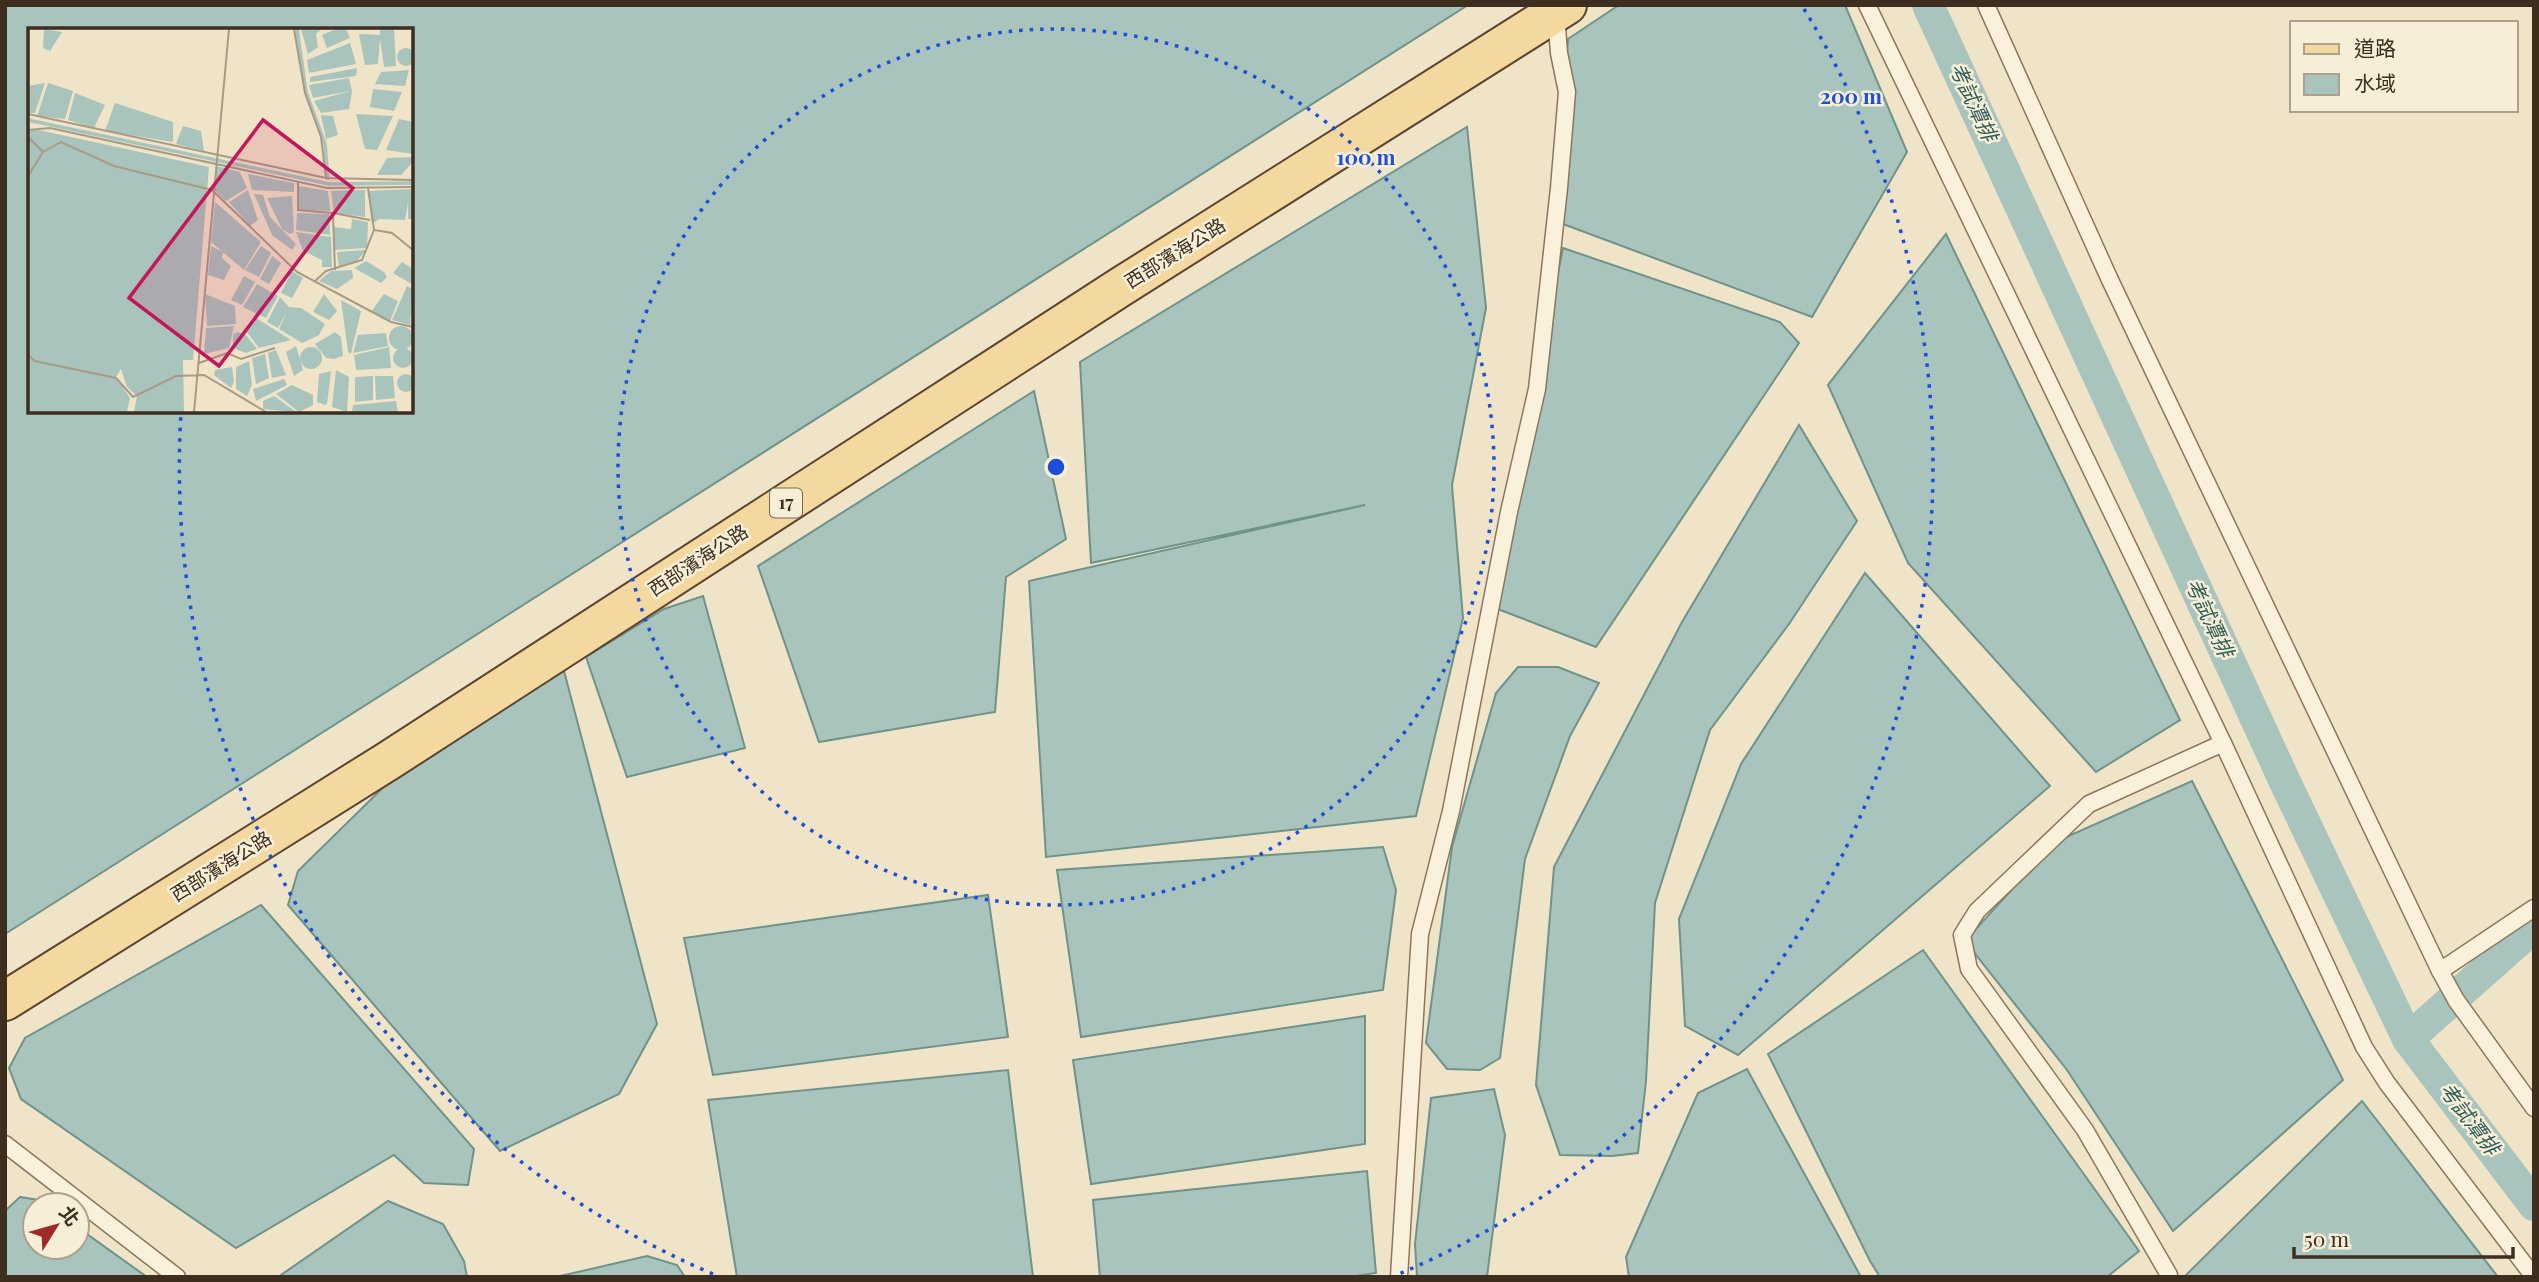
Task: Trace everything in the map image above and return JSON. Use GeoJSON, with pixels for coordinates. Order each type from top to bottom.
{"type":"FeatureCollection","features":[{"type":"Feature","properties":{"kind":"main road","name":"西部濱海公路"},"geometry":{"type":"LineString","coordinates":[[5,1001],[388,761],[1122,286],[1559,8]]}},
{"type":"Feature","properties":{"kind":"lane"},"geometry":{"type":"LineString","coordinates":[[1867,5],[2223,743],[2364,1047],[2396,1094],[2534,1277]]}},
{"type":"Feature","properties":{"kind":"lane"},"geometry":{"type":"LineString","coordinates":[[1986,5],[2110,280],[2440,971],[2456,1000],[2534,1108]]}},
{"type":"Feature","properties":{"kind":"lane"},"geometry":{"type":"LineString","coordinates":[[1399,1277],[1420,934],[1451,811],[1509,512],[1536,389],[1567,92],[1559,52],[1559,8]]}},
{"type":"Feature","properties":{"kind":"lane"},"geometry":{"type":"LineString","coordinates":[[2169,1276],[2085,1130],[1969,969],[1962,935],[1977,911],[2089,804],[2223,743]]}},
{"type":"Feature","properties":{"kind":"lane"},"geometry":{"type":"LineString","coordinates":[[2440,971],[2534,908]]}},
{"type":"Feature","properties":{"kind":"lane"},"geometry":{"type":"LineString","coordinates":[[5,1144],[177,1277]]}},
{"type":"Feature","properties":{"kind":"water"},"geometry":{"type":"Polygon","coordinates":[[[5,5],[1468,5],[5,934],[5,5]]]}},
{"type":"Feature","properties":{"kind":"water"},"geometry":{"type":"Polygon","coordinates":[[[1619,5],[1845,5],[1907,152],[1812,317],[1555,221],[1568,39],[1619,5]]]}},
{"type":"Feature","properties":{"kind":"water"},"geometry":{"type":"Polygon","coordinates":[[[1467,127],[1486,308],[1452,485],[1463,618],[1416,816],[1046,857],[1029,581],[1365,505],[1091,563],[1080,362],[1467,127]]]}},
{"type":"Feature","properties":{"kind":"water"},"geometry":{"type":"Polygon","coordinates":[[[1946,234],[2180,720],[2096,772],[1908,563],[1828,385],[1946,234]]]}},
{"type":"Feature","properties":{"kind":"water"},"geometry":{"type":"Polygon","coordinates":[[[1563,248],[1780,322],[1799,343],[1596,647],[1490,606],[1563,248]]]}},
{"type":"Feature","properties":{"kind":"water"},"geometry":{"type":"Polygon","coordinates":[[[1034,391],[1066,539],[1006,577],[995,712],[819,742],[758,566],[1034,391]]]}},
{"type":"Feature","properties":{"kind":"water"},"geometry":{"type":"Polygon","coordinates":[[[1799,425],[1857,521],[1789,624],[1710,730],[1655,903],[1646,1081],[1638,1153],[1612,1156],[1560,1155],[1536,1085],[1554,867],[1682,622],[1799,425]]]}},
{"type":"Feature","properties":{"kind":"water"},"geometry":{"type":"Polygon","coordinates":[[[1865,573],[2050,786],[1738,1055],[1685,1026],[1679,919],[1741,764],[1865,573]]]}},
{"type":"Feature","properties":{"kind":"water"},"geometry":{"type":"Polygon","coordinates":[[[703,596],[745,748],[627,777],[586,657],[664,609],[703,596]]]}},
{"type":"Feature","properties":{"kind":"water"},"geometry":{"type":"Polygon","coordinates":[[[1518,667],[1558,667],[1599,683],[1570,736],[1525,859],[1500,1058],[1480,1070],[1447,1069],[1426,1043],[1452,847],[1496,693],[1518,667]]]}},
{"type":"Feature","properties":{"kind":"water"},"geometry":{"type":"Polygon","coordinates":[[[564,671],[657,1024],[619,1094],[500,1151],[288,905],[298,871],[406,765],[564,671]]]}},
{"type":"Feature","properties":{"kind":"water"},"geometry":{"type":"Polygon","coordinates":[[[2192,781],[2343,1080],[2173,1231],[2067,1070],[1965,941],[2055,842],[2192,781]]]}},
{"type":"Feature","properties":{"kind":"water"},"geometry":{"type":"Polygon","coordinates":[[[1383,847],[1396,890],[1383,990],[1081,1037],[1057,870],[1383,847]]]}},
{"type":"Feature","properties":{"kind":"water"},"geometry":{"type":"Polygon","coordinates":[[[988,895],[1008,1037],[713,1075],[684,938],[988,895]]]}},
{"type":"Feature","properties":{"kind":"water"},"geometry":{"type":"Polygon","coordinates":[[[261,905],[474,1149],[468,1185],[424,1183],[394,1155],[236,1248],[21,1099],[9,1068],[25,1038],[261,905]]]}},
{"type":"Feature","properties":{"kind":"water"},"geometry":{"type":"Polygon","coordinates":[[[1923,950],[2139,1251],[2107,1277],[1880,1277],[1870,1261],[1768,1054],[1923,950]]]}},
{"type":"Feature","properties":{"kind":"water"},"geometry":{"type":"Polygon","coordinates":[[[1365,1016],[1365,1144],[1091,1184],[1073,1060],[1365,1016]]]}},
{"type":"Feature","properties":{"kind":"water"},"geometry":{"type":"Polygon","coordinates":[[[1747,1069],[1861,1277],[1629,1277],[1626,1257],[1698,1093],[1747,1069]]]}},
{"type":"Feature","properties":{"kind":"water"},"geometry":{"type":"Polygon","coordinates":[[[1008,1070],[1033,1277],[737,1277],[708,1100],[1008,1070]]]}},
{"type":"Feature","properties":{"kind":"water"},"geometry":{"type":"Polygon","coordinates":[[[1494,1089],[1505,1135],[1487,1277],[1417,1277],[1415,1244],[1431,1098],[1494,1089]]]}},
{"type":"Feature","properties":{"kind":"water"},"geometry":{"type":"Polygon","coordinates":[[[2362,1101],[2498,1277],[2184,1277],[2362,1101]]]}},
{"type":"Feature","properties":{"kind":"water"},"geometry":{"type":"Polygon","coordinates":[[[1367,1171],[1376,1273],[1350,1277],[1100,1277],[1093,1200],[1367,1171]]]}},
{"type":"Feature","properties":{"kind":"water"},"geometry":{"type":"Polygon","coordinates":[[[21,1197],[21,1261],[91,1261],[91,1237],[147,1277],[5,1277],[5,1211],[21,1197]]]}},
{"type":"Feature","properties":{"kind":"water"},"geometry":{"type":"Polygon","coordinates":[[[388,1201],[443,1224],[464,1261],[467,1277],[278,1277],[388,1201]]]}},
{"type":"Feature","properties":{"kind":"water"},"geometry":{"type":"Polygon","coordinates":[[[647,1256],[677,1265],[685,1277],[556,1277],[647,1256]]]}},
{"type":"Feature","properties":{"kind":"waterway","name":"考試潭排"},"geometry":{"type":"LineString","coordinates":[[1928,5],[2285,782],[2408,1039],[2534,1205]]}},
{"type":"Feature","properties":{"kind":"waterway"},"geometry":{"type":"LineString","coordinates":[[2408,1039],[2534,927]]}}]}
